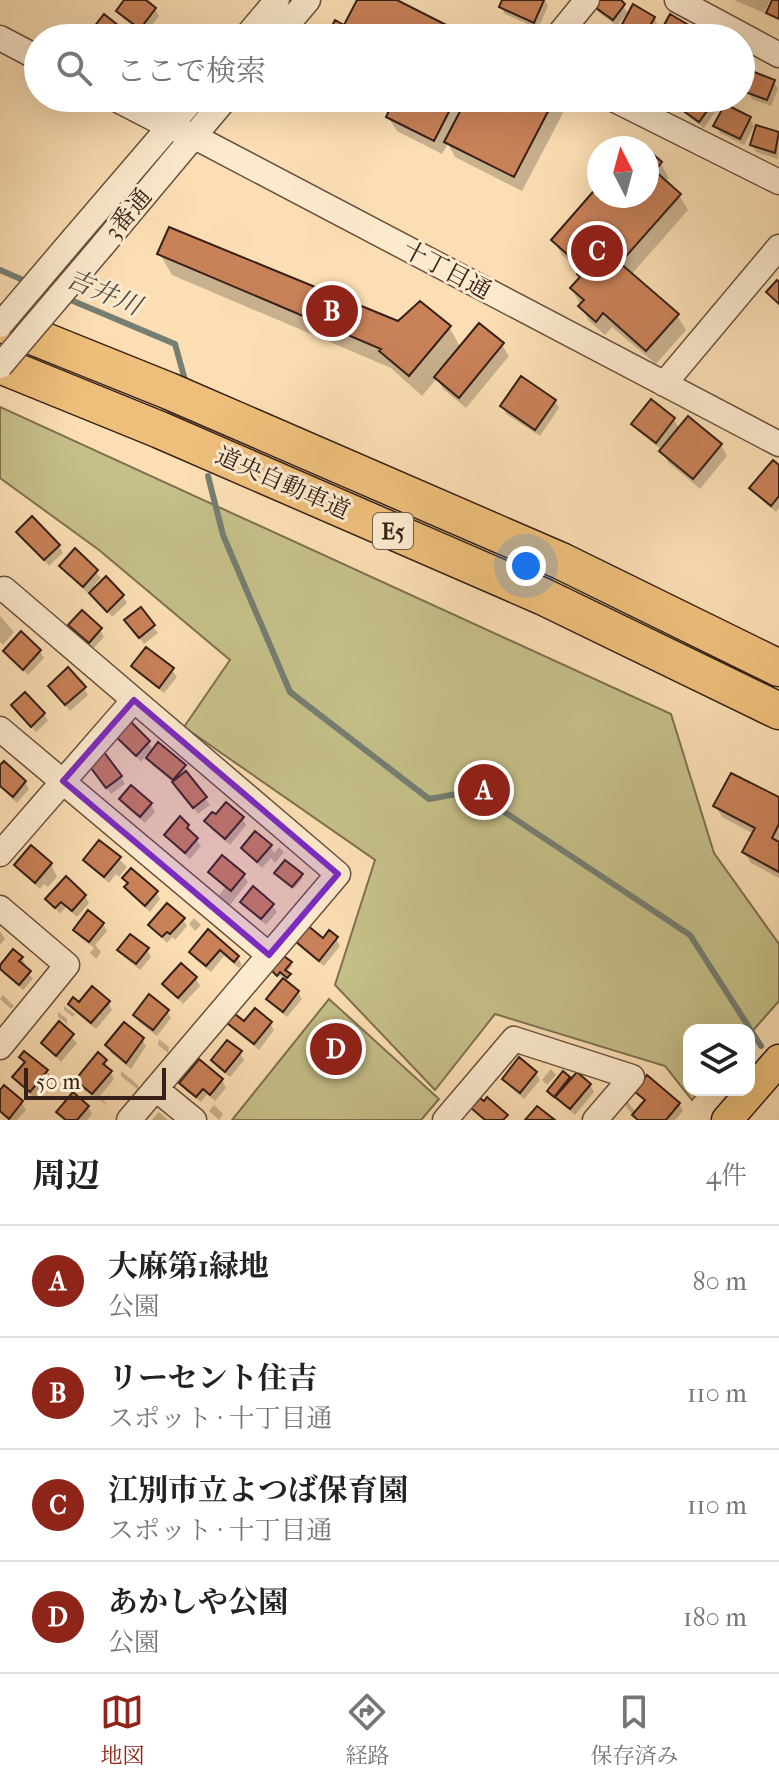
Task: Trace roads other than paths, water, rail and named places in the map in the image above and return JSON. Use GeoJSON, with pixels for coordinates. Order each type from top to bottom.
{"type":"FeatureCollection","features":[{"type":"Feature","properties":{"kind":"highway","name":"道央自動車道"},"geometry":{"type":"LineString","coordinates":[[0,324],[169,391],[547,554],[779,668]]}},
{"type":"Feature","properties":{"kind":"highway","name":"道央自動車道"},"geometry":{"type":"LineString","coordinates":[[0,366],[160,430],[544,597],[779,711]]}},
{"type":"Feature","properties":{"kind":"main road"},"geometry":{"type":"LineString","coordinates":[[727,1120],[779,1060]]}},
{"type":"Feature","properties":{"kind":"street"},"geometry":{"type":"LineString","coordinates":[[257,24],[277,0]]}},
{"type":"Feature","properties":{"kind":"street"},"geometry":{"type":"LineString","coordinates":[[288,24],[308,0]]}},
{"type":"Feature","properties":{"kind":"street"},"geometry":{"type":"LineString","coordinates":[[567,24],[587,0]]}},
{"type":"Feature","properties":{"kind":"street"},"geometry":{"type":"LineString","coordinates":[[677,0],[722,24]]}},
{"type":"Feature","properties":{"kind":"street"},"geometry":{"type":"LineString","coordinates":[[0,38],[24,51]]}},
{"type":"Feature","properties":{"kind":"street"},"geometry":{"type":"LineString","coordinates":[[755,42],[779,55]]}},
{"type":"Feature","properties":{"kind":"street","name":"十丁目通"},"geometry":{"type":"LineString","coordinates":[[141,112],[193,136],[779,444]]}},
{"type":"Feature","properties":{"kind":"street","name":"3番通"},"geometry":{"type":"LineString","coordinates":[[0,324],[182,112]]}},
{"type":"Feature","properties":{"kind":"street","name":"3番通"},"geometry":{"type":"LineString","coordinates":[[0,366],[214,112]]}},
{"type":"Feature","properties":{"kind":"street"},"geometry":{"type":"LineString","coordinates":[[639,112],[779,182]]}},
{"type":"Feature","properties":{"kind":"street"},"geometry":{"type":"LineString","coordinates":[[664,384],[779,247]]}},
{"type":"Feature","properties":{"kind":"street"},"geometry":{"type":"LineString","coordinates":[[0,590],[4,589],[338,874],[129,1120]]}},
{"type":"Feature","properties":{"kind":"street"},"geometry":{"type":"LineString","coordinates":[[0,854],[134,700]]}},
{"type":"Feature","properties":{"kind":"street"},"geometry":{"type":"LineString","coordinates":[[0,729],[269,955]]}},
{"type":"Feature","properties":{"kind":"street"},"geometry":{"type":"LineString","coordinates":[[0,908],[67,965],[0,1047]]}},
{"type":"Feature","properties":{"kind":"street"},"geometry":{"type":"LineString","coordinates":[[445,1120],[514,1039],[632,1077],[595,1120]]}},
{"type":"Feature","properties":{"kind":"street"},"geometry":{"type":"LineString","coordinates":[[156,1089],[194,1120]]}},
{"type":"Feature","properties":{"kind":"waterway","name":"吉井川"},"geometry":{"type":"LineString","coordinates":[[0,270],[30,283]]}},
{"type":"Feature","properties":{"kind":"waterway","name":"吉井川"},"geometry":{"type":"LineString","coordinates":[[66,298],[175,344],[185,380]]}},
{"type":"Feature","properties":{"kind":"waterway"},"geometry":{"type":"LineString","coordinates":[[208,476],[223,535],[290,692],[429,799],[473,791],[690,935],[761,1046]]}},
{"type":"Feature","properties":{"kind":"place","name":"江別市立よつば保育園"},"geometry":{"type":"Point","coordinates":[597,251]}},
{"type":"Feature","properties":{"kind":"place","name":"リーセント住吉"},"geometry":{"type":"Point","coordinates":[332,311]}},
{"type":"Feature","properties":{"kind":"place","name":"大麻第1緑地"},"geometry":{"type":"Point","coordinates":[484,790]}},
{"type":"Feature","properties":{"kind":"place","name":"あかしや公園"},"geometry":{"type":"Point","coordinates":[336,1049]}}]}
